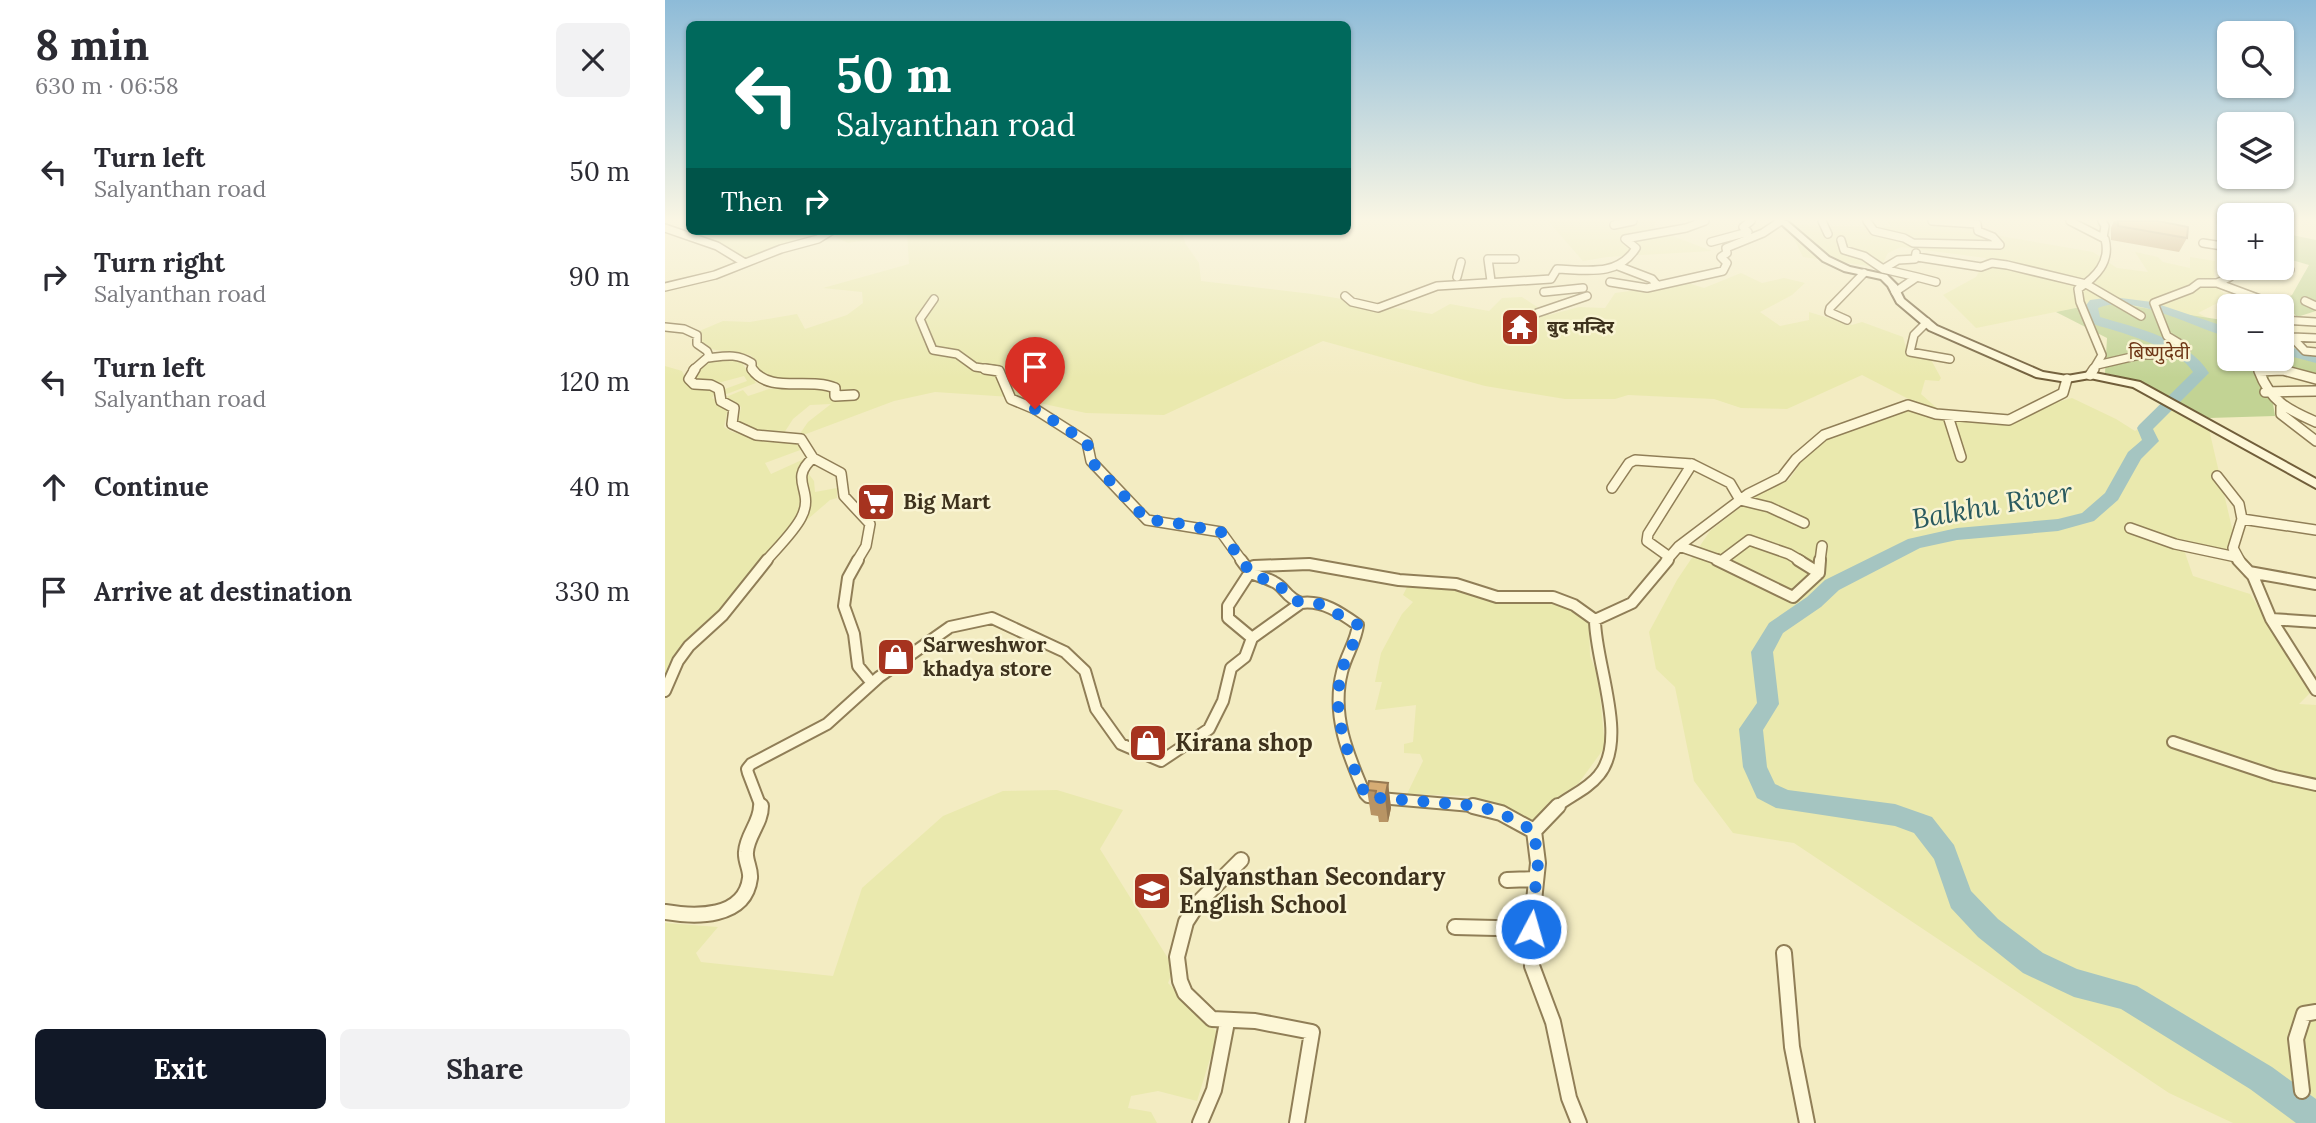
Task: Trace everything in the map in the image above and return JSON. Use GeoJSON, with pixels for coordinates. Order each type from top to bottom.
{"type":"FeatureCollection","features":[{"type":"Feature","properties":{"kind":"street"},"geometry":{"type":"LineString","coordinates":[[665,287],[719,273]]}},
{"type":"Feature","properties":{"kind":"street"},"geometry":{"type":"LineString","coordinates":[[1490,273],[1491,281]]}},
{"type":"Feature","properties":{"kind":"street"},"geometry":{"type":"LineString","coordinates":[[1345,296],[1352,302],[1378,308],[1431,287],[1551,279],[1553,273]]}},
{"type":"Feature","properties":{"kind":"street"},"geometry":{"type":"LineString","coordinates":[[1537,313],[1588,298],[1573,273]]}},
{"type":"Feature","properties":{"kind":"street"},"geometry":{"type":"LineString","coordinates":[[1637,273],[1652,279],[1657,285]]}},
{"type":"Feature","properties":{"kind":"street"},"geometry":{"type":"LineString","coordinates":[[1610,282],[1647,288],[1712,273]]}},
{"type":"Feature","properties":{"kind":"street"},"geometry":{"type":"LineString","coordinates":[[1847,320],[1829,312],[1830,308],[1864,273]]}},
{"type":"Feature","properties":{"kind":"street"},"geometry":{"type":"LineString","coordinates":[[1866,273],[1884,277],[1900,301],[1927,322],[2023,369],[2039,375],[2067,379],[2140,355],[2173,355],[2187,348],[2167,336],[2154,309],[2158,300],[2190,289],[2199,282],[2217,282],[2248,294]]}},
{"type":"Feature","properties":{"kind":"street"},"geometry":{"type":"LineString","coordinates":[[1902,273],[1937,282]]}},
{"type":"Feature","properties":{"kind":"street"},"geometry":{"type":"LineString","coordinates":[[2042,273],[2086,284],[2141,316]]}},
{"type":"Feature","properties":{"kind":"street"},"geometry":{"type":"LineString","coordinates":[[2093,370],[2102,355],[2080,302],[2078,289],[2099,273]]}},
{"type":"Feature","properties":{"kind":"street"},"geometry":{"type":"LineString","coordinates":[[1895,292],[1917,277]]}},
{"type":"Feature","properties":{"kind":"street"},"geometry":{"type":"LineString","coordinates":[[2217,282],[2222,280]]}},
{"type":"Feature","properties":{"kind":"street"},"geometry":{"type":"LineString","coordinates":[[1545,292],[1583,288]]}},
{"type":"Feature","properties":{"kind":"street"},"geometry":{"type":"LineString","coordinates":[[934,299],[920,320],[933,350],[957,355],[975,367],[999,371],[1011,399],[1035,409],[1087,442],[1091,461],[1147,520],[1221,532],[1250,571],[1260,579],[1276,582],[1287,598],[1301,603],[1317,603],[1358,625],[1337,689],[1339,724],[1347,754],[1368,797],[1478,806],[1501,813],[1534,831]]}},
{"type":"Feature","properties":{"kind":"street"},"geometry":{"type":"LineString","coordinates":[[2305,301],[2316,306]]}},
{"type":"Feature","properties":{"kind":"street"},"geometry":{"type":"LineString","coordinates":[[2294,321],[2316,322]]}},
{"type":"Feature","properties":{"kind":"street"},"geometry":{"type":"LineString","coordinates":[[1927,322],[1920,326],[1912,339],[1910,352],[1950,359]]}},
{"type":"Feature","properties":{"kind":"street"},"geometry":{"type":"LineString","coordinates":[[665,327],[695,332],[697,344],[707,351],[708,358]]}},
{"type":"Feature","properties":{"kind":"street"},"geometry":{"type":"LineString","coordinates":[[2294,337],[2316,338]]}},
{"type":"Feature","properties":{"kind":"street"},"geometry":{"type":"LineString","coordinates":[[2294,339],[2313,353]]}},
{"type":"Feature","properties":{"kind":"street"},"geometry":{"type":"LineString","coordinates":[[854,395],[835,396],[835,388],[823,383],[769,383],[752,372],[752,363],[743,356],[708,358],[691,372],[688,379],[694,384],[711,385],[719,389],[721,401],[734,408],[732,424],[735,427],[757,435],[801,439],[813,458],[841,473],[844,496],[870,524],[866,546],[848,578],[844,606],[854,634],[858,666],[872,683]]}},
{"type":"Feature","properties":{"kind":"street"},"geometry":{"type":"LineString","coordinates":[[2093,370],[2136,384],[2316,484]]}},
{"type":"Feature","properties":{"kind":"street"},"geometry":{"type":"LineString","coordinates":[[2271,371],[2259,372],[2265,392],[2281,407],[2316,422]]}},
{"type":"Feature","properties":{"kind":"street"},"geometry":{"type":"LineString","coordinates":[[2287,371],[2316,379]]}},
{"type":"Feature","properties":{"kind":"street"},"geometry":{"type":"LineString","coordinates":[[1595,620],[1632,603],[1668,556],[1679,546],[1740,500],[1782,477],[1796,459],[1824,435],[1908,405],[1948,416],[2009,420],[2063,393],[2067,379]]}},
{"type":"Feature","properties":{"kind":"street"},"geometry":{"type":"LineString","coordinates":[[2265,392],[2315,391]]}},
{"type":"Feature","properties":{"kind":"street"},"geometry":{"type":"LineString","coordinates":[[2281,407],[2281,414],[2316,441]]}},
{"type":"Feature","properties":{"kind":"street"},"geometry":{"type":"LineString","coordinates":[[1948,416],[1961,457]]}},
{"type":"Feature","properties":{"kind":"street"},"geometry":{"type":"LineString","coordinates":[[665,691],[678,662],[689,646],[723,615],[801,518],[807,497],[800,475],[802,468],[813,458]]}},
{"type":"Feature","properties":{"kind":"street"},"geometry":{"type":"LineString","coordinates":[[1612,488],[1629,463],[1635,460],[1692,464],[1730,483],[1740,500],[1769,506],[1804,523]]}},
{"type":"Feature","properties":{"kind":"street"},"geometry":{"type":"LineString","coordinates":[[1668,556],[1647,541],[1648,534],[1692,464]]}},
{"type":"Feature","properties":{"kind":"street"},"geometry":{"type":"LineString","coordinates":[[2217,476],[2239,504],[2242,519],[2232,548],[2236,557],[2249,572],[2271,619],[2310,676],[2316,690]]}},
{"type":"Feature","properties":{"kind":"street"},"geometry":{"type":"LineString","coordinates":[[2242,519],[2316,530]]}},
{"type":"Feature","properties":{"kind":"street"},"geometry":{"type":"LineString","coordinates":[[2130,528],[2175,544],[2236,557]]}},
{"type":"Feature","properties":{"kind":"street"},"geometry":{"type":"LineString","coordinates":[[1721,561],[1749,540],[1789,554],[1819,573]]}},
{"type":"Feature","properties":{"kind":"street"},"geometry":{"type":"LineString","coordinates":[[1679,546],[1721,561],[1793,597],[1819,573],[1822,547]]}},
{"type":"Feature","properties":{"kind":"street"},"geometry":{"type":"LineString","coordinates":[[1252,638],[1229,618],[1229,606],[1254,566],[1267,564],[1309,564],[1399,580],[1456,584],[1497,597],[1553,597],[1574,605],[1595,620]]}},
{"type":"Feature","properties":{"kind":"street"},"geometry":{"type":"LineString","coordinates":[[2249,572],[2316,584]]}},
{"type":"Feature","properties":{"kind":"street"},"geometry":{"type":"LineString","coordinates":[[665,912],[697,916],[720,913],[743,897],[751,876],[746,851],[762,807],[747,769],[761,758],[794,744],[827,724],[897,662],[950,627],[992,618],[1065,652],[1085,671],[1096,709],[1121,744],[1161,761],[1209,729],[1223,701],[1231,668],[1245,657],[1252,638],[1301,603]]}},
{"type":"Feature","properties":{"kind":"street"},"geometry":{"type":"LineString","coordinates":[[2271,619],[2291,622],[2306,619],[2316,622]]}},
{"type":"Feature","properties":{"kind":"street"},"geometry":{"type":"LineString","coordinates":[[1579,1123],[1569,1098],[1553,1022],[1532,966],[1531,929],[1538,863],[1534,831],[1559,804],[1586,790],[1609,760],[1611,730],[1604,675],[1596,654],[1595,620]]}},
{"type":"Feature","properties":{"kind":"street"},"geometry":{"type":"LineString","coordinates":[[2173,742],[2275,776],[2316,785]]}},
{"type":"Feature","properties":{"kind":"street"},"geometry":{"type":"LineString","coordinates":[[1241,860],[1226,878],[1201,900],[1186,920],[1178,941],[1178,967],[1185,994],[1212,1019],[1227,1022],[1255,1021],[1312,1032],[1297,1123]]}},
{"type":"Feature","properties":{"kind":"street"},"geometry":{"type":"LineString","coordinates":[[1507,880],[1536,879]]}},
{"type":"Feature","properties":{"kind":"street"},"geometry":{"type":"LineString","coordinates":[[1455,927],[1531,929]]}},
{"type":"Feature","properties":{"kind":"street"},"geometry":{"type":"LineString","coordinates":[[1784,953],[1792,1047],[1807,1123]]}},
{"type":"Feature","properties":{"kind":"street"},"geometry":{"type":"LineString","coordinates":[[2302,1091],[2296,1039],[2304,1014],[2316,1012]]}},
{"type":"Feature","properties":{"kind":"street"},"geometry":{"type":"LineString","coordinates":[[1200,1123],[1214,1090],[1227,1022]]}},
{"type":"Feature","properties":{"kind":"shaded area"},"geometry":{"type":"Polygon","coordinates":[[[875,273],[1200,273],[1201,281],[1312,294],[1432,314],[1450,304],[1489,311],[1502,298],[1522,297],[1549,315],[1579,307],[1605,308],[1615,293],[1688,283],[1704,288],[1740,273],[1762,283],[1784,278],[1805,283],[1792,295],[1760,312],[1780,326],[1809,320],[1809,312],[1852,325],[1862,322],[1903,337],[1908,354],[1930,358],[1941,378],[1939,381],[1925,380],[1921,394],[1939,410],[1928,409],[1862,375],[1787,409],[1741,408],[1714,399],[1628,395],[1615,399],[1565,399],[1485,386],[1323,341],[1164,415],[1086,413],[1011,397],[935,392],[894,401],[806,434],[799,435],[808,422],[831,404],[810,405],[793,419],[784,433],[752,430],[738,423],[741,407],[726,397],[743,390],[748,396],[769,389],[807,384],[829,389],[832,399],[858,398],[859,392],[841,393],[836,382],[827,380],[771,380],[757,369],[757,361],[750,355],[703,348],[697,332],[723,321],[750,322],[797,314],[805,329],[847,315],[863,303],[862,292],[823,288],[875,273]]]}},
{"type":"Feature","properties":{"kind":"shaded area"},"geometry":{"type":"Polygon","coordinates":[[[1978,273],[2215,273],[2214,286],[2225,294],[2217,294],[2217,303],[2198,313],[2212,320],[2105,302],[1976,328],[1943,295],[1978,273]]]}},
{"type":"Feature","properties":{"kind":"shaded area"},"geometry":{"type":"Polygon","coordinates":[[[739,359],[756,383],[724,395],[725,389],[747,381],[744,376],[718,383],[699,384],[691,376],[710,360],[739,359]]]}},
{"type":"Feature","properties":{"kind":"shaded area"},"geometry":{"type":"Polygon","coordinates":[[[665,366],[682,371],[690,387],[717,391],[712,398],[728,408],[724,427],[732,432],[765,440],[796,441],[803,449],[765,463],[771,474],[804,459],[808,463],[805,469],[814,481],[815,492],[837,488],[837,498],[830,500],[801,525],[688,650],[665,694],[665,366]]]}},
{"type":"Feature","properties":{"kind":"shaded area"},"geometry":{"type":"Polygon","coordinates":[[[2072,398],[2135,431],[2171,406],[2208,425],[2235,541],[2236,557],[2183,547],[2193,576],[2250,594],[2312,691],[2299,704],[2316,705],[2316,1123],[2233,1123],[2169,1093],[1794,843],[1733,833],[1694,781],[1675,687],[1656,669],[1649,632],[1677,580],[1710,531],[1755,496],[1789,480],[1803,459],[1826,439],[1910,409],[1937,417],[1986,423],[2014,422],[2050,404],[2072,398]]]}},
{"type":"Feature","properties":{"kind":"shaded area"},"geometry":{"type":"Polygon","coordinates":[[[1409,583],[1551,601],[1574,608],[1589,621],[1590,656],[1598,676],[1605,747],[1578,784],[1548,803],[1532,824],[1500,806],[1468,796],[1407,794],[1423,761],[1420,754],[1404,753],[1404,744],[1413,742],[1416,705],[1375,710],[1382,682],[1375,682],[1381,653],[1402,614],[1413,602],[1403,595],[1409,583]]]}},
{"type":"Feature","properties":{"kind":"shaded area"},"geometry":{"type":"Polygon","coordinates":[[[1057,790],[1123,810],[1100,849],[1174,968],[1168,983],[1218,1033],[1197,1101],[1158,1091],[1131,1096],[1128,1108],[1151,1112],[1157,1123],[665,1123],[665,923],[718,927],[696,953],[701,962],[833,976],[862,888],[943,816],[1003,791],[1057,790]]]}},
{"type":"Feature","properties":{"kind":"green space"},"geometry":{"type":"Polygon","coordinates":[[[2304,273],[2316,273],[2316,311],[2297,317],[2294,314],[2293,294],[2304,273]]]}},
{"type":"Feature","properties":{"kind":"green space"},"geometry":{"type":"Polygon","coordinates":[[[2105,302],[2217,319],[2217,371],[2268,371],[2275,416],[2209,418],[2140,382],[2105,373],[2107,338],[2056,312],[2105,302]]]}},
{"type":"Feature","properties":{"kind":"green space"},"geometry":{"type":"Polygon","coordinates":[[[2294,354],[2316,362],[2316,378],[2294,371],[2294,354]]]}},
{"type":"Feature","properties":{"kind":"building"},"geometry":{"type":"Polygon","coordinates":[[[1369,781],[1388,783],[1385,798],[1375,797],[1376,791],[1367,790],[1369,781]]]}},
{"type":"Feature","properties":{"kind":"waterway","name":"Balkhu River"},"geometry":{"type":"LineString","coordinates":[[2217,329],[2147,305],[2113,301],[2095,303],[2091,308],[2094,320],[2171,348],[2196,364],[2201,373],[2145,428],[2151,441],[2134,456],[2112,496],[2088,517],[2058,525],[1957,534],[1915,543],[1832,585],[1814,602],[1776,628],[1762,652],[1768,704],[1751,729],[1755,767],[1766,791],[1785,800],[1895,815],[1923,825],[1945,853],[1960,899],[1988,928],[2033,963],[2074,983],[2127,996],[2261,1078],[2316,1118]]}},
{"type":"Feature","properties":{"kind":"waterway"},"geometry":{"type":"LineString","coordinates":[[2294,353],[2316,359]]}},
{"type":"Feature","properties":{"kind":"place","name":"बुद मन्दिर"},"geometry":{"type":"Point","coordinates":[1520,327]}},
{"type":"Feature","properties":{"kind":"place","name":"Big Mart"},"geometry":{"type":"Point","coordinates":[876,502]}},
{"type":"Feature","properties":{"kind":"place","name":"Sarweshwor khadya store"},"geometry":{"type":"Point","coordinates":[896,657]}},
{"type":"Feature","properties":{"kind":"place","name":"Kirana shop"},"geometry":{"type":"Point","coordinates":[1148,743]}},
{"type":"Feature","properties":{"kind":"place","name":"Salyansthan Secondary English School"},"geometry":{"type":"Point","coordinates":[1152,891]}},
{"type":"Feature","properties":{"kind":"district","name":"बिष्णुदेवी"},"geometry":{"type":"Point","coordinates":[2159,352]}},
{"type":"Feature","properties":{"kind":"route"},"geometry":{"type":"LineString","coordinates":[[1035,409],[1087,442],[1091,461],[1147,520],[1221,532],[1253,576],[1276,582],[1287,598],[1301,603],[1317,603],[1345,615],[1358,625],[1359,629],[1342,667],[1337,689],[1339,724],[1347,754],[1365,794],[1368,797],[1478,806],[1501,813],[1534,831],[1538,863],[1531,929]]}}]}
